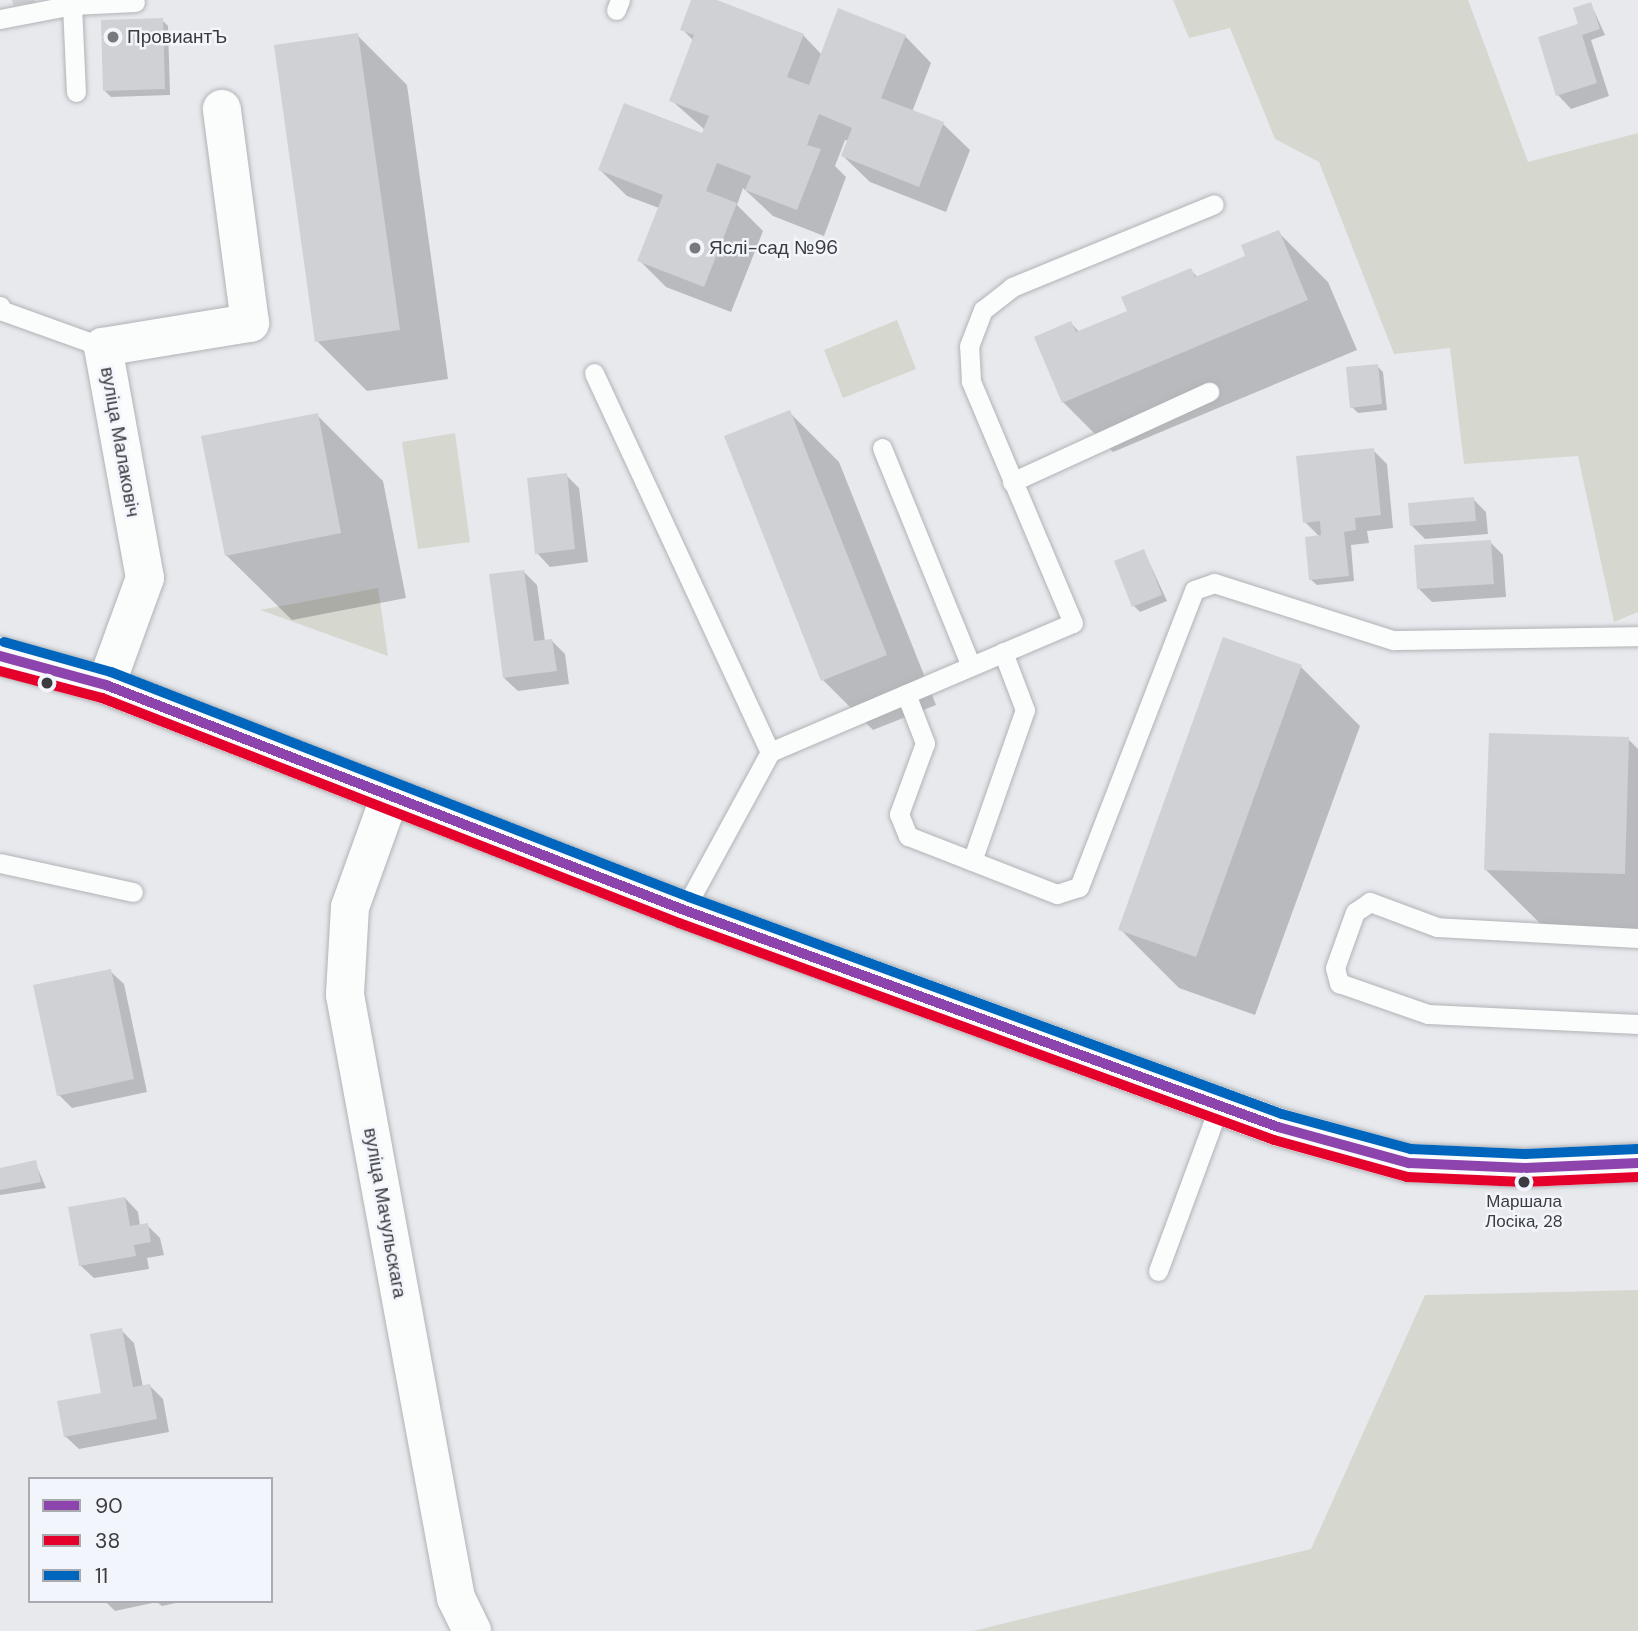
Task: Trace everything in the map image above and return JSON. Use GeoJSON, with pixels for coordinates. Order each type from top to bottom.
{"type":"FeatureCollection","features":[{"type":"Feature","properties":{"kind":"main road","name":"вуліца Малаковіч"},"geometry":{"type":"LineString","coordinates":[[106,685],[145,578],[103,347],[250,323],[222,109]]}},
{"type":"Feature","properties":{"kind":"main road"},"geometry":{"type":"LineString","coordinates":[[0,656],[106,685],[684,910],[1219,1106],[1409,1163],[1525,1168],[1638,1163]]}},
{"type":"Feature","properties":{"kind":"main road","name":"вуліца Мачульскага"},"geometry":{"type":"LineString","coordinates":[[390,796],[350,907],[345,995],[456,1598],[472,1631]]}},
{"type":"Feature","properties":{"kind":"lane"},"geometry":{"type":"LineString","coordinates":[[0,19],[72,5],[135,2]]}},
{"type":"Feature","properties":{"kind":"lane"},"geometry":{"type":"LineString","coordinates":[[72,5],[76,92]]}},
{"type":"Feature","properties":{"kind":"lane"},"geometry":{"type":"LineString","coordinates":[[684,910],[770,751],[1073,623],[971,381],[969,346],[983,310],[1012,286],[1214,204]]}},
{"type":"Feature","properties":{"kind":"lane"},"geometry":{"type":"LineString","coordinates":[[0,306],[3,311],[103,347]]}},
{"type":"Feature","properties":{"kind":"lane"},"geometry":{"type":"LineString","coordinates":[[594,373],[770,751]]}},
{"type":"Feature","properties":{"kind":"lane"},"geometry":{"type":"LineString","coordinates":[[1012,482],[1209,392]]}},
{"type":"Feature","properties":{"kind":"lane"},"geometry":{"type":"LineString","coordinates":[[882,448],[971,666]]}},
{"type":"Feature","properties":{"kind":"lane"},"geometry":{"type":"LineString","coordinates":[[906,694],[925,743],[900,814],[908,836],[1057,894],[1079,887],[1194,590],[1214,583],[1393,640],[1638,636]]}},
{"type":"Feature","properties":{"kind":"lane"},"geometry":{"type":"LineString","coordinates":[[972,861],[1025,710],[1003,652]]}},
{"type":"Feature","properties":{"kind":"lane"},"geometry":{"type":"LineString","coordinates":[[0,863],[133,892]]}},
{"type":"Feature","properties":{"kind":"lane"},"geometry":{"type":"LineString","coordinates":[[1638,939],[1437,927],[1370,902],[1355,912],[1335,968],[1339,983],[1428,1014],[1638,1024]]}},
{"type":"Feature","properties":{"kind":"lane"},"geometry":{"type":"LineString","coordinates":[[1158,1271],[1219,1106]]}},
{"type":"Feature","properties":{"kind":"shaded area"},"geometry":{"type":"Polygon","coordinates":[[[1173,0],[1468,0],[1528,162],[1638,133],[1638,612],[1614,622],[1578,456],[1464,464],[1450,348],[1394,354],[1319,162],[1275,139],[1230,28],[1189,38],[1173,0]]]}},
{"type":"Feature","properties":{"kind":"shaded area"},"geometry":{"type":"Polygon","coordinates":[[[897,320],[916,369],[843,398],[824,350],[897,320]]]}},
{"type":"Feature","properties":{"kind":"shaded area"},"geometry":{"type":"Polygon","coordinates":[[[455,433],[470,542],[418,549],[402,442],[455,433]]]}},
{"type":"Feature","properties":{"kind":"shaded area"},"geometry":{"type":"Polygon","coordinates":[[[378,588],[388,656],[260,610],[378,588]]]}},
{"type":"Feature","properties":{"kind":"shaded area"},"geometry":{"type":"Polygon","coordinates":[[[1638,1290],[1638,1631],[973,1631],[1311,1549],[1425,1295],[1638,1290]]]}},
{"type":"Feature","properties":{"kind":"building"},"geometry":{"type":"Polygon","coordinates":[[[12,0],[35,0],[35,3],[13,5],[12,0]]]}},
{"type":"Feature","properties":{"kind":"building"},"geometry":{"type":"Polygon","coordinates":[[[691,0],[717,0],[804,34],[787,77],[809,85],[838,8],[906,35],[881,98],[944,122],[919,187],[841,156],[852,128],[819,114],[807,145],[821,149],[797,210],[745,190],[751,176],[717,163],[706,191],[737,203],[704,287],[637,261],[663,195],[598,170],[624,103],[702,133],[709,116],[669,101],[694,35],[680,30],[691,0]]]}},
{"type":"Feature","properties":{"kind":"building"},"geometry":{"type":"Polygon","coordinates":[[[1591,2],[1600,29],[1582,35],[1597,83],[1556,96],[1538,37],[1578,24],[1573,8],[1591,2]]]}},
{"type":"Feature","properties":{"kind":"building"},"geometry":{"type":"Polygon","coordinates":[[[163,18],[165,89],[103,91],[101,20],[163,18]]]}},
{"type":"Feature","properties":{"kind":"building"},"geometry":{"type":"Polygon","coordinates":[[[358,33],[400,330],[315,342],[274,45],[358,33]]]}},
{"type":"Feature","properties":{"kind":"building"},"geometry":{"type":"Polygon","coordinates":[[[1279,230],[1308,300],[1062,403],[1034,337],[1071,321],[1076,332],[1127,311],[1121,297],[1191,268],[1195,277],[1245,256],[1241,245],[1279,230]]]}},
{"type":"Feature","properties":{"kind":"building"},"geometry":{"type":"Polygon","coordinates":[[[1378,364],[1382,404],[1350,408],[1346,367],[1378,364]]]}},
{"type":"Feature","properties":{"kind":"building"},"geometry":{"type":"Polygon","coordinates":[[[790,410],[887,655],[821,681],[724,436],[790,410]]]}},
{"type":"Feature","properties":{"kind":"building"},"geometry":{"type":"Polygon","coordinates":[[[318,413],[341,533],[225,556],[201,436],[318,413]]]}},
{"type":"Feature","properties":{"kind":"building"},"geometry":{"type":"Polygon","coordinates":[[[1374,448],[1381,515],[1355,518],[1356,530],[1344,532],[1349,576],[1309,580],[1305,537],[1321,535],[1320,521],[1303,523],[1296,456],[1374,448]]]}},
{"type":"Feature","properties":{"kind":"building"},"geometry":{"type":"Polygon","coordinates":[[[567,473],[575,549],[535,554],[527,478],[567,473]]]}},
{"type":"Feature","properties":{"kind":"building"},"geometry":{"type":"Polygon","coordinates":[[[1474,497],[1476,521],[1410,526],[1408,503],[1474,497]]]}},
{"type":"Feature","properties":{"kind":"building"},"geometry":{"type":"Polygon","coordinates":[[[1491,540],[1494,584],[1417,589],[1414,545],[1491,540]]]}},
{"type":"Feature","properties":{"kind":"building"},"geometry":{"type":"Polygon","coordinates":[[[1144,549],[1162,595],[1132,607],[1114,561],[1144,549]]]}},
{"type":"Feature","properties":{"kind":"building"},"geometry":{"type":"Polygon","coordinates":[[[524,570],[534,641],[552,639],[557,671],[503,678],[489,574],[524,570]]]}},
{"type":"Feature","properties":{"kind":"building"},"geometry":{"type":"Polygon","coordinates":[[[1223,637],[1302,665],[1196,957],[1118,930],[1223,637]]]}},
{"type":"Feature","properties":{"kind":"building"},"geometry":{"type":"Polygon","coordinates":[[[1489,733],[1629,737],[1625,874],[1484,870],[1489,733]]]}},
{"type":"Feature","properties":{"kind":"building"},"geometry":{"type":"Polygon","coordinates":[[[111,969],[134,1079],[57,1096],[33,985],[111,969]]]}},
{"type":"Feature","properties":{"kind":"building"},"geometry":{"type":"Polygon","coordinates":[[[36,1160],[41,1182],[0,1190],[0,1168],[36,1160]]]}},
{"type":"Feature","properties":{"kind":"building"},"geometry":{"type":"Polygon","coordinates":[[[125,1197],[130,1226],[148,1223],[151,1242],[134,1245],[136,1256],[79,1266],[68,1207],[125,1197]]]}},
{"type":"Feature","properties":{"kind":"building"},"geometry":{"type":"Polygon","coordinates":[[[122,1328],[133,1387],[150,1384],[157,1419],[64,1437],[57,1401],[101,1393],[90,1334],[122,1328]]]}},
{"type":"Feature","properties":{"kind":"transit line","name":"11"},"geometry":{"type":"LineString","coordinates":[[4,642],[111,672],[689,897],[1282,1114],[1411,1149],[1525,1154],[1637,1149]]}},
{"type":"Feature","properties":{"kind":"transit line","name":"90"},"geometry":{"type":"LineString","coordinates":[[0,656],[106,685],[684,910],[1278,1127],[1409,1163],[1525,1168],[1638,1163]]}},
{"type":"Feature","properties":{"kind":"transit line","name":"38"},"geometry":{"type":"LineString","coordinates":[[0,671],[102,698],[679,923],[1274,1140],[1407,1177],[1524,1182],[1638,1177]]}},
{"type":"Feature","properties":{"kind":"place","name":"ПровиантЪ"},"geometry":{"type":"Point","coordinates":[113,37]}},
{"type":"Feature","properties":{"kind":"place","name":"Яслі-сад №96"},"geometry":{"type":"Point","coordinates":[695,248]}},
{"type":"Feature","properties":{"kind":"place","name":"Маршала Лосіка, 28"},"geometry":{"type":"Point","coordinates":[1524,1182]}}]}
